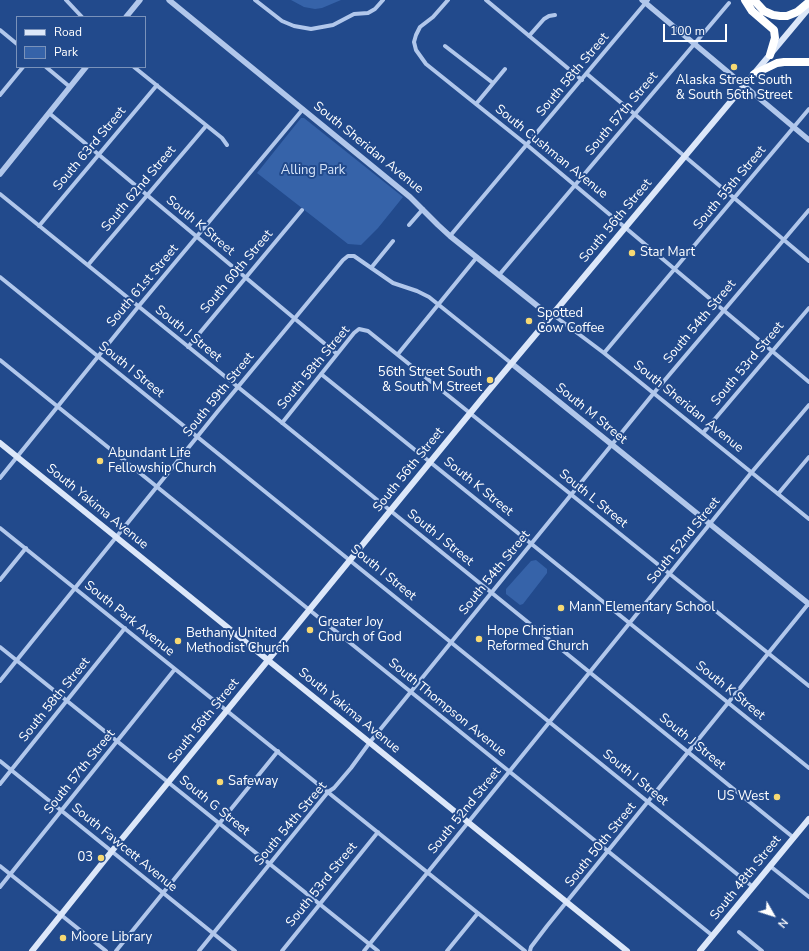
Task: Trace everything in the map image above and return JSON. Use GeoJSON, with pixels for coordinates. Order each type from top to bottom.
{"type":"FeatureCollection","features":[{"type":"Feature","properties":{"kind":"highway"},"geometry":{"type":"LineString","coordinates":[[745,0],[752,11],[774,30],[775,38],[770,55]]}},
{"type":"Feature","properties":{"kind":"highway"},"geometry":{"type":"LineString","coordinates":[[754,0],[764,11],[780,16],[787,16],[797,12],[809,2]]}},
{"type":"Feature","properties":{"kind":"highway"},"geometry":{"type":"LineString","coordinates":[[754,74],[777,63],[809,62]]}},
{"type":"Feature","properties":{"kind":"main road","name":"South 56th Street"},"geometry":{"type":"LineString","coordinates":[[32,951],[168,782],[511,363],[809,8]]}},
{"type":"Feature","properties":{"kind":"main road","name":"South Yakima Avenue"},"geometry":{"type":"LineString","coordinates":[[0,443],[628,951]]}},
{"type":"Feature","properties":{"kind":"main road","name":"South 48th Street"},"geometry":{"type":"LineString","coordinates":[[700,951],[809,819]]}},
{"type":"Feature","properties":{"kind":"street"},"geometry":{"type":"LineString","coordinates":[[66,0],[81,16]]}},
{"type":"Feature","properties":{"kind":"street"},"geometry":{"type":"LineString","coordinates":[[127,16],[140,0]]}},
{"type":"Feature","properties":{"kind":"street","name":"South Sheridan Avenue"},"geometry":{"type":"LineString","coordinates":[[169,0],[410,196],[423,208],[435,223],[450,236],[499,275],[604,353],[809,519]]}},
{"type":"Feature","properties":{"kind":"street"},"geometry":{"type":"LineString","coordinates":[[257,1],[282,21],[300,27],[311,28],[333,25],[354,14],[368,13],[375,10],[383,0]]}},
{"type":"Feature","properties":{"kind":"street","name":"South Cushman Avenue"},"geometry":{"type":"LineString","coordinates":[[448,0],[436,14],[420,27],[416,35],[414,42],[418,54],[426,64],[527,144],[809,382]]}},
{"type":"Feature","properties":{"kind":"street"},"geometry":{"type":"LineString","coordinates":[[486,0],[582,80]]}},
{"type":"Feature","properties":{"kind":"street"},"geometry":{"type":"LineString","coordinates":[[646,1],[694,44],[809,140]]}},
{"type":"Feature","properties":{"kind":"street","name":"South 58th Street"},"geometry":{"type":"LineString","coordinates":[[450,236],[582,80],[646,1]]}},
{"type":"Feature","properties":{"kind":"street","name":"South 57th Street"},"geometry":{"type":"LineString","coordinates":[[499,275],[729,3]]}},
{"type":"Feature","properties":{"kind":"street"},"geometry":{"type":"LineString","coordinates":[[529,36],[544,19],[555,15]]}},
{"type":"Feature","properties":{"kind":"street"},"geometry":{"type":"LineString","coordinates":[[0,30],[16,43]]}},
{"type":"Feature","properties":{"kind":"street"},"geometry":{"type":"LineString","coordinates":[[445,46],[493,83]]}},
{"type":"Feature","properties":{"kind":"street"},"geometry":{"type":"LineString","coordinates":[[0,95],[22,68]]}},
{"type":"Feature","properties":{"kind":"street"},"geometry":{"type":"LineString","coordinates":[[47,68],[70,87]]}},
{"type":"Feature","properties":{"kind":"street"},"geometry":{"type":"LineString","coordinates":[[0,174],[85,68]]}},
{"type":"Feature","properties":{"kind":"street"},"geometry":{"type":"LineString","coordinates":[[135,68],[222,138],[227,145]]}},
{"type":"Feature","properties":{"kind":"street"},"geometry":{"type":"LineString","coordinates":[[476,104],[505,69]]}},
{"type":"Feature","properties":{"kind":"street"},"geometry":{"type":"LineString","coordinates":[[587,74],[809,261]]}},
{"type":"Feature","properties":{"kind":"street","name":"South 63rd Street"},"geometry":{"type":"LineString","coordinates":[[39,226],[157,86]]}},
{"type":"Feature","properties":{"kind":"street","name":"South 61st Street"},"geometry":{"type":"LineString","coordinates":[[0,478],[138,307],[303,109]]}},
{"type":"Feature","properties":{"kind":"street","name":"South 55th Street"},"geometry":{"type":"LineString","coordinates":[[604,353],[809,109]]}},
{"type":"Feature","properties":{"kind":"street","name":"South K Street"},"geometry":{"type":"LineString","coordinates":[[49,113],[337,354]]}},
{"type":"Feature","properties":{"kind":"street","name":"South 62nd Street"},"geometry":{"type":"LineString","coordinates":[[88,265],[206,126]]}},
{"type":"Feature","properties":{"kind":"street","name":"South J Street"},"geometry":{"type":"LineString","coordinates":[[0,194],[794,838]]}},
{"type":"Feature","properties":{"kind":"street"},"geometry":{"type":"LineString","coordinates":[[409,225],[423,208]]}},
{"type":"Feature","properties":{"kind":"street","name":"South 60th Street"},"geometry":{"type":"LineString","coordinates":[[188,347],[302,210]]}},
{"type":"Feature","properties":{"kind":"street","name":"South 54th Street"},"geometry":{"type":"LineString","coordinates":[[199,951],[328,792],[334,788],[351,768],[370,742],[653,394],[809,210]]}},
{"type":"Feature","properties":{"kind":"street"},"geometry":{"type":"LineString","coordinates":[[370,268],[392,241]]}},
{"type":"Feature","properties":{"kind":"street","name":"South M Street"},"geometry":{"type":"LineString","coordinates":[[351,255],[390,282],[421,293],[438,304],[809,603]]}},
{"type":"Feature","properties":{"kind":"street","name":"South 59th Street"},"geometry":{"type":"LineString","coordinates":[[0,681],[238,387],[343,260],[351,255]]}},
{"type":"Feature","properties":{"kind":"street"},"geometry":{"type":"LineString","coordinates":[[398,354],[477,257]]}},
{"type":"Feature","properties":{"kind":"street","name":"South I Street"},"geometry":{"type":"LineString","coordinates":[[0,277],[753,887]]}},
{"type":"Feature","properties":{"kind":"street","name":"South 53rd Street"},"geometry":{"type":"LineString","coordinates":[[703,433],[809,308]]}},
{"type":"Feature","properties":{"kind":"street","name":"South 58th Street"},"geometry":{"type":"LineString","coordinates":[[282,423],[354,333],[360,329],[364,329]]}},
{"type":"Feature","properties":{"kind":"street","name":"South L Street"},"geometry":{"type":"LineString","coordinates":[[364,329],[398,354],[809,686]]}},
{"type":"Feature","properties":{"kind":"street","name":"South Thompson Avenue"},"geometry":{"type":"LineString","coordinates":[[0,360],[158,486],[713,936]]}},
{"type":"Feature","properties":{"kind":"street","name":"South K Street"},"geometry":{"type":"LineString","coordinates":[[321,374],[809,768]]}},
{"type":"Feature","properties":{"kind":"street","name":"South 52nd Street"},"geometry":{"type":"LineString","coordinates":[[364,951],[591,672],[751,472],[809,405]]}},
{"type":"Feature","properties":{"kind":"street"},"geometry":{"type":"LineString","coordinates":[[778,494],[809,457]]}},
{"type":"Feature","properties":{"kind":"street","name":"South Park Avenue"},"geometry":{"type":"LineString","coordinates":[[0,528],[525,951]]}},
{"type":"Feature","properties":{"kind":"street"},"geometry":{"type":"LineString","coordinates":[[0,580],[26,548]]}},
{"type":"Feature","properties":{"kind":"street","name":"South 50th Street"},"geometry":{"type":"LineString","coordinates":[[530,951],[531,947],[567,902],[809,603]]}},
{"type":"Feature","properties":{"kind":"street","name":"South 58th Street"},"geometry":{"type":"LineString","coordinates":[[0,784],[125,628]]}},
{"type":"Feature","properties":{"kind":"street","name":"South G Street"},"geometry":{"type":"LineString","coordinates":[[0,647],[378,951]]}},
{"type":"Feature","properties":{"kind":"street","name":"South 57th Street"},"geometry":{"type":"LineString","coordinates":[[0,887],[175,669]]}},
{"type":"Feature","properties":{"kind":"street"},"geometry":{"type":"LineString","coordinates":[[116,951],[278,751]]}},
{"type":"Feature","properties":{"kind":"street","name":"South Fawcett Avenue"},"geometry":{"type":"LineString","coordinates":[[0,762],[235,951]]}},
{"type":"Feature","properties":{"kind":"street","name":"South 53rd Street"},"geometry":{"type":"LineString","coordinates":[[282,951],[378,832]]}},
{"type":"Feature","properties":{"kind":"street"},"geometry":{"type":"LineString","coordinates":[[0,866],[106,951]]}},
{"type":"Feature","properties":{"kind":"street"},"geometry":{"type":"LineString","coordinates":[[770,866],[809,897]]}},
{"type":"Feature","properties":{"kind":"street"},"geometry":{"type":"LineString","coordinates":[[447,951],[478,913]]}},
{"type":"Feature","properties":{"kind":"street"},"geometry":{"type":"LineString","coordinates":[[739,932],[762,951]]}},
{"type":"Feature","properties":{"kind":"green space"},"geometry":{"type":"Polygon","coordinates":[[[291,0],[341,0],[322,8],[315,9],[304,7],[291,0]]]}},
{"type":"Feature","properties":{"kind":"green space","name":"Alling Park"},"geometry":{"type":"Polygon","coordinates":[[[301,118],[304,118],[403,197],[378,228],[361,245],[348,244],[257,173],[301,118]]]}},
{"type":"Feature","properties":{"kind":"green space"},"geometry":{"type":"Polygon","coordinates":[[[536,560],[547,569],[547,573],[523,604],[520,605],[506,594],[506,589],[531,561],[536,560]]]}},
{"type":"Feature","properties":{"kind":"place","name":"Alaska Street South & South 56th Street"},"geometry":{"type":"Point","coordinates":[734,67]}},
{"type":"Feature","properties":{"kind":"place","name":"Star Mart"},"geometry":{"type":"Point","coordinates":[632,253]}},
{"type":"Feature","properties":{"kind":"place","name":"Spotted Cow Coffee"},"geometry":{"type":"Point","coordinates":[529,321]}},
{"type":"Feature","properties":{"kind":"place","name":"56th Street South & South M Street"},"geometry":{"type":"Point","coordinates":[490,380]}},
{"type":"Feature","properties":{"kind":"place","name":"Abundant Life Fellowship Church"},"geometry":{"type":"Point","coordinates":[100,461]}},
{"type":"Feature","properties":{"kind":"place","name":"Mann Elementary School"},"geometry":{"type":"Point","coordinates":[561,608]}},
{"type":"Feature","properties":{"kind":"place","name":"Greater Joy Church of God"},"geometry":{"type":"Point","coordinates":[310,630]}},
{"type":"Feature","properties":{"kind":"place","name":"Hope Christian Reformed Church"},"geometry":{"type":"Point","coordinates":[479,639]}},
{"type":"Feature","properties":{"kind":"place","name":"Bethany United Methodist Church"},"geometry":{"type":"Point","coordinates":[178,641]}},
{"type":"Feature","properties":{"kind":"place","name":"Safeway"},"geometry":{"type":"Point","coordinates":[220,782]}},
{"type":"Feature","properties":{"kind":"place","name":"US West"},"geometry":{"type":"Point","coordinates":[777,797]}},
{"type":"Feature","properties":{"kind":"place","name":"03"},"geometry":{"type":"Point","coordinates":[101,858]}},
{"type":"Feature","properties":{"kind":"place","name":"Moore Library"},"geometry":{"type":"Point","coordinates":[63,938]}}]}
